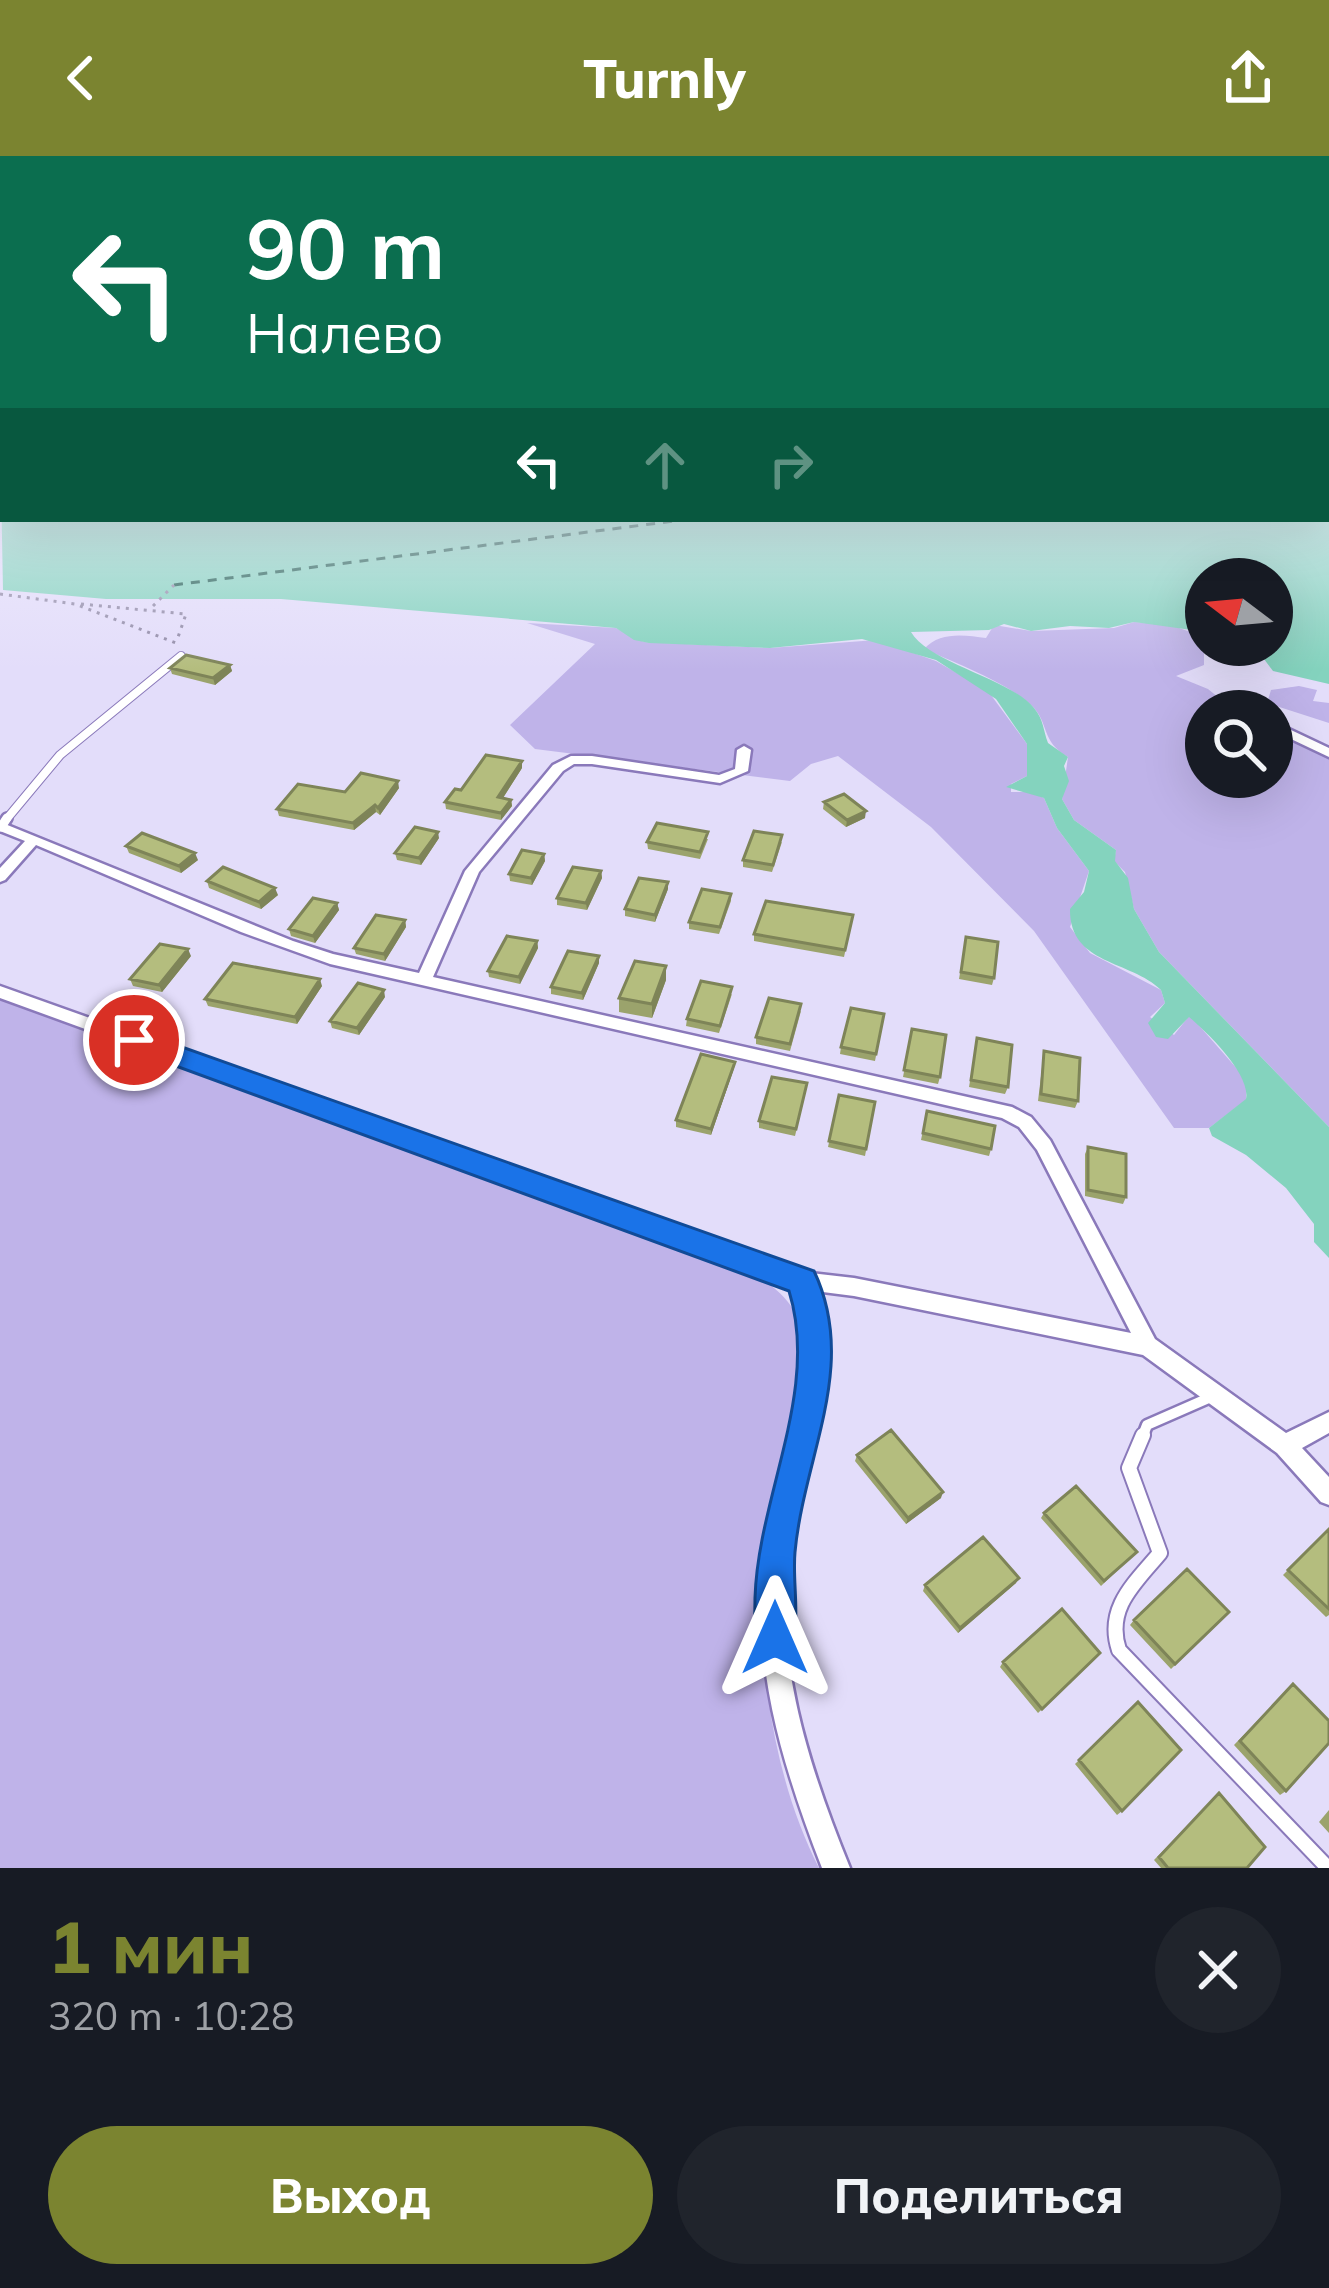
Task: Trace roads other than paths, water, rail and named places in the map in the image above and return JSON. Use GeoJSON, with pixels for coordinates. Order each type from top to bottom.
{"type":"FeatureCollection","features":[{"type":"Feature","properties":{"kind":"street"},"geometry":{"type":"LineString","coordinates":[[1293,735],[1329,753]]}},
{"type":"Feature","properties":{"kind":"street"},"geometry":{"type":"LineString","coordinates":[[424,980],[472,871],[558,768],[571,760],[592,760],[720,779],[741,771],[744,750]]}},
{"type":"Feature","properties":{"kind":"street"},"geometry":{"type":"LineString","coordinates":[[1,827],[274,941],[424,980],[1006,1112],[1024,1122],[1044,1145],[1148,1346]]}},
{"type":"Feature","properties":{"kind":"street"},"geometry":{"type":"LineString","coordinates":[[0,878],[34,839]]}},
{"type":"Feature","properties":{"kind":"street"},"geometry":{"type":"LineString","coordinates":[[0,992],[802,1281],[854,1287],[1148,1346],[1285,1445],[1329,1495]]}},
{"type":"Feature","properties":{"kind":"street"},"geometry":{"type":"LineString","coordinates":[[802,1281],[817,1326],[816,1348],[813,1390],[776,1550],[776,1678],[789,1745],[836,1868]]}},
{"type":"Feature","properties":{"kind":"street"},"geometry":{"type":"LineString","coordinates":[[1285,1445],[1329,1422]]}},
{"type":"Feature","properties":{"kind":"lane"},"geometry":{"type":"LineString","coordinates":[[1,827],[17,802],[104,713],[181,656]]}},
{"type":"Feature","properties":{"kind":"lane"},"geometry":{"type":"LineString","coordinates":[[1219,1394],[1147,1425],[1130,1468],[1160,1552],[1112,1613],[1110,1633],[1119,1650],[1328,1868]]}}]}
